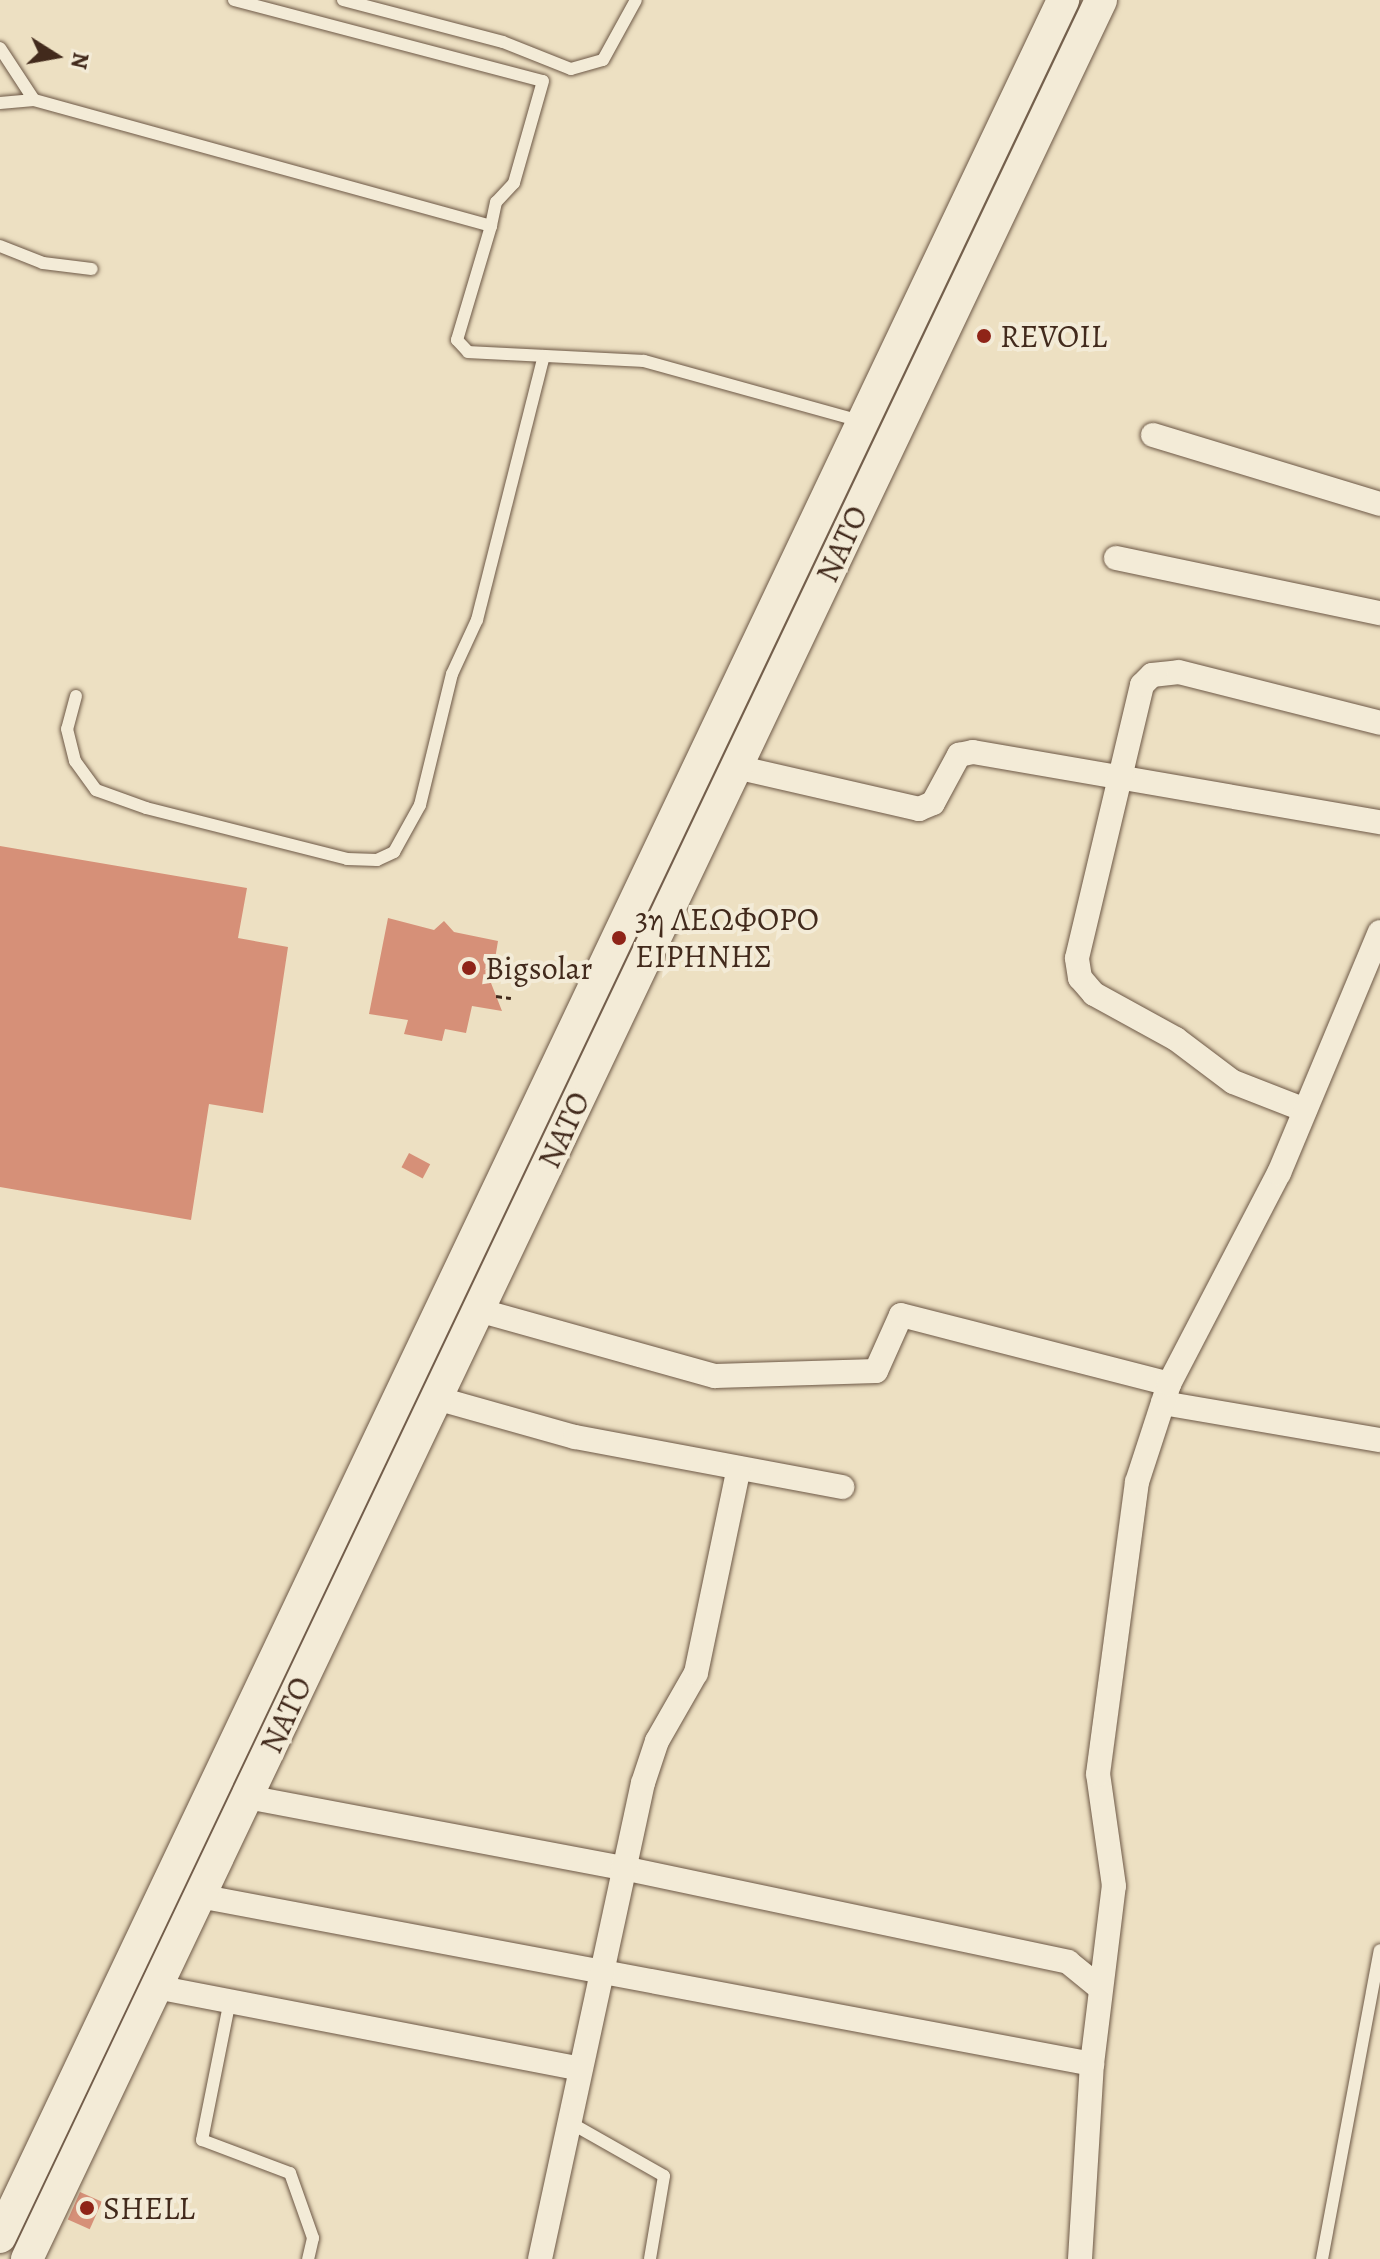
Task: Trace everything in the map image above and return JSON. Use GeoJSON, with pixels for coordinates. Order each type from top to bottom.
{"type":"FeatureCollection","features":[{"type":"Feature","properties":{"kind":"main road","name":"ΝΑΤΟ"},"geometry":{"type":"LineString","coordinates":[[0,2237],[126,1949],[1063,0]]}},
{"type":"Feature","properties":{"kind":"main road","name":"ΝΑΤΟ"},"geometry":{"type":"LineString","coordinates":[[27,2259],[1101,0]]}},
{"type":"Feature","properties":{"kind":"street"},"geometry":{"type":"LineString","coordinates":[[1153,435],[1380,504]]}},
{"type":"Feature","properties":{"kind":"street"},"geometry":{"type":"LineString","coordinates":[[1116,558],[1380,613]]}},
{"type":"Feature","properties":{"kind":"street"},"geometry":{"type":"LineString","coordinates":[[1305,1110],[1233,1082],[1176,1039],[1094,994],[1080,978],[1077,958],[1142,685],[1165,670],[1380,723]]}},
{"type":"Feature","properties":{"kind":"street"},"geometry":{"type":"LineString","coordinates":[[736,767],[919,809],[933,803],[959,755],[973,752],[1380,822]]}},
{"type":"Feature","properties":{"kind":"street"},"geometry":{"type":"LineString","coordinates":[[1080,2259],[1092,2064],[1114,1886],[1098,1774],[1137,1482],[1166,1394],[1279,1173],[1380,932]]}},
{"type":"Feature","properties":{"kind":"street"},"geometry":{"type":"LineString","coordinates":[[478,1310],[715,1376],[876,1371],[901,1315],[1166,1394],[1380,1440]]}},
{"type":"Feature","properties":{"kind":"street"},"geometry":{"type":"LineString","coordinates":[[436,1398],[575,1437],[842,1487]]}},
{"type":"Feature","properties":{"kind":"street"},"geometry":{"type":"LineString","coordinates":[[540,2259],[623,1868],[657,1741],[696,1673],[739,1468]]}},
{"type":"Feature","properties":{"kind":"street"},"geometry":{"type":"LineString","coordinates":[[247,1797],[623,1868],[1068,1962],[1100,1988]]}},
{"type":"Feature","properties":{"kind":"street"},"geometry":{"type":"LineString","coordinates":[[199,1896],[603,1969],[1092,2064]]}},
{"type":"Feature","properties":{"kind":"street"},"geometry":{"type":"LineString","coordinates":[[156,1987],[580,2069]]}},
{"type":"Feature","properties":{"kind":"lane"},"geometry":{"type":"LineString","coordinates":[[234,0],[543,81],[514,183],[496,202],[457,340],[468,352],[644,361],[863,421]]}},
{"type":"Feature","properties":{"kind":"lane"},"geometry":{"type":"LineString","coordinates":[[343,0],[503,42],[571,69],[603,60],[636,0]]}},
{"type":"Feature","properties":{"kind":"lane"},"geometry":{"type":"LineString","coordinates":[[0,48],[34,100]]}},
{"type":"Feature","properties":{"kind":"lane"},"geometry":{"type":"LineString","coordinates":[[0,103],[34,100],[491,226]]}},
{"type":"Feature","properties":{"kind":"lane"},"geometry":{"type":"LineString","coordinates":[[0,246],[43,263],[92,269]]}},
{"type":"Feature","properties":{"kind":"lane"},"geometry":{"type":"LineString","coordinates":[[76,696],[67,729],[75,761],[96,790],[133,804],[347,859],[377,860],[394,852],[420,805],[452,674],[477,620],[544,356]]}},
{"type":"Feature","properties":{"kind":"lane"},"geometry":{"type":"LineString","coordinates":[[1322,2259],[1380,1950]]}},
{"type":"Feature","properties":{"kind":"lane"},"geometry":{"type":"LineString","coordinates":[[230,2000],[202,2140],[290,2173],[313,2238],[308,2259]]}},
{"type":"Feature","properties":{"kind":"lane"},"geometry":{"type":"LineString","coordinates":[[569,2122],[664,2176],[650,2259]]}},
{"type":"Feature","properties":{"kind":"path"},"geometry":{"type":"LineString","coordinates":[[496,996],[511,998]]}},
{"type":"Feature","properties":{"kind":"building"},"geometry":{"type":"Polygon","coordinates":[[[0,846],[247,888],[238,938],[288,947],[263,1113],[209,1104],[191,1220],[0,1187],[0,846]]]}},
{"type":"Feature","properties":{"kind":"building"},"geometry":{"type":"Polygon","coordinates":[[[388,918],[434,930],[444,921],[454,932],[498,941],[491,983],[502,1011],[472,1006],[466,1033],[445,1029],[442,1041],[404,1034],[408,1020],[369,1014],[388,918]]]}},
{"type":"Feature","properties":{"kind":"building"},"geometry":{"type":"Polygon","coordinates":[[[409,1153],[430,1164],[423,1178],[401,1167],[409,1153]]]}},
{"type":"Feature","properties":{"kind":"building"},"geometry":{"type":"Polygon","coordinates":[[[80,2192],[102,2202],[90,2229],[68,2219],[80,2192]]]}},
{"type":"Feature","properties":{"kind":"place","name":"REVOIL"},"geometry":{"type":"Point","coordinates":[984,336]}},
{"type":"Feature","properties":{"kind":"place","name":"3η ΛΕΩΦΟΡΟ ΕΙΡΗΝΗΣ"},"geometry":{"type":"Point","coordinates":[619,938]}},
{"type":"Feature","properties":{"kind":"place","name":"Bigsolar"},"geometry":{"type":"Point","coordinates":[469,968]}},
{"type":"Feature","properties":{"kind":"place","name":"SHELL"},"geometry":{"type":"Point","coordinates":[87,2208]}}]}
